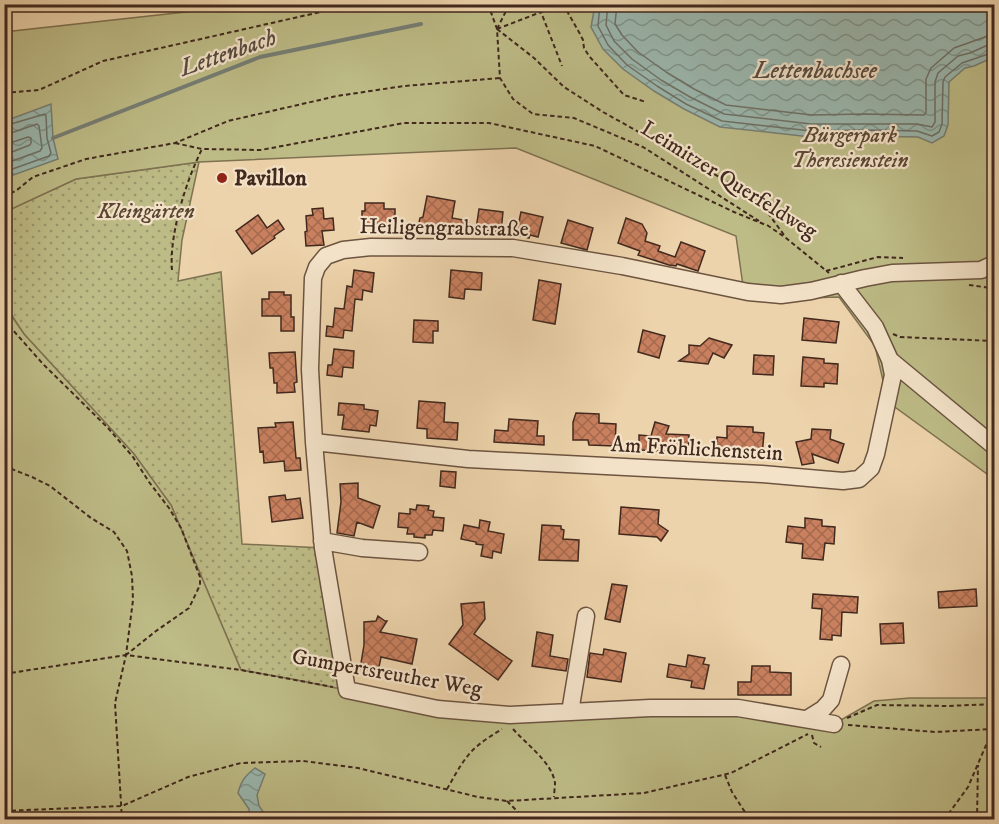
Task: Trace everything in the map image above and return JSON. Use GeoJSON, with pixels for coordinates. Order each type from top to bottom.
{"type":"FeatureCollection","features":[{"type":"Feature","properties":{"kind":"street","name":"Heiligengrabstraße"},"geometry":{"type":"LineString","coordinates":[[347,690],[322,541],[310,369],[313,278],[317,267],[327,256],[343,249],[371,247],[513,248],[622,266],[748,292],[781,295],[811,291],[892,273],[981,270],[994,264]]}},
{"type":"Feature","properties":{"kind":"street","name":"Am Fröhlichenstein"},"geometry":{"type":"LineString","coordinates":[[314,442],[468,459],[762,474],[843,481],[859,479],[871,468],[876,454],[893,375],[890,360],[875,327],[841,283]]}},
{"type":"Feature","properties":{"kind":"street"},"geometry":{"type":"LineString","coordinates":[[890,360],[994,446]]}},
{"type":"Feature","properties":{"kind":"street"},"geometry":{"type":"LineString","coordinates":[[322,541],[362,548],[419,552]]}},
{"type":"Feature","properties":{"kind":"street"},"geometry":{"type":"LineString","coordinates":[[570,712],[586,616]]}},
{"type":"Feature","properties":{"kind":"street"},"geometry":{"type":"LineString","coordinates":[[807,719],[823,709],[831,700],[841,665]]}},
{"type":"Feature","properties":{"kind":"street","name":"Gumpertsreuther Weg"},"geometry":{"type":"LineString","coordinates":[[347,690],[438,709],[509,720],[570,712],[650,708],[738,708],[834,724]]}},
{"type":"Feature","properties":{"kind":"path"},"geometry":{"type":"LineString","coordinates":[[4,93],[39,90],[102,61],[356,4]]}},
{"type":"Feature","properties":{"kind":"path"},"geometry":{"type":"LineString","coordinates":[[4,197],[33,177],[86,159],[175,143],[228,121],[338,96],[404,86],[500,78],[497,29],[488,4]]}},
{"type":"Feature","properties":{"kind":"path"},"geometry":{"type":"LineString","coordinates":[[497,29],[511,4]]}},
{"type":"Feature","properties":{"kind":"path"},"geometry":{"type":"LineString","coordinates":[[534,4],[541,12],[562,66]]}},
{"type":"Feature","properties":{"kind":"path"},"geometry":{"type":"LineString","coordinates":[[497,29],[562,4],[580,33],[589,57],[624,95],[646,102]]}},
{"type":"Feature","properties":{"kind":"path"},"geometry":{"type":"LineString","coordinates":[[497,29],[534,58],[564,87],[603,112],[757,198],[786,238]]}},
{"type":"Feature","properties":{"kind":"path","name":"Leimitzer Querfeldweg"},"geometry":{"type":"LineString","coordinates":[[500,78],[513,99],[533,114],[574,118],[643,147],[786,238],[841,283]]}},
{"type":"Feature","properties":{"kind":"path"},"geometry":{"type":"LineString","coordinates":[[175,143],[202,149],[261,150],[404,123],[489,123],[596,146],[702,198],[766,225]]}},
{"type":"Feature","properties":{"kind":"path"},"geometry":{"type":"LineString","coordinates":[[172,270],[174,232],[192,169],[202,149]]}},
{"type":"Feature","properties":{"kind":"path"},"geometry":{"type":"LineString","coordinates":[[4,320],[133,457],[181,528],[200,577],[200,585],[189,608],[126,655]]}},
{"type":"Feature","properties":{"kind":"path"},"geometry":{"type":"LineString","coordinates":[[875,327],[900,337],[994,341]]}},
{"type":"Feature","properties":{"kind":"path"},"geometry":{"type":"LineString","coordinates":[[4,442],[12,469],[5,482]]}},
{"type":"Feature","properties":{"kind":"path"},"geometry":{"type":"LineString","coordinates":[[4,466],[50,486],[91,518],[114,532],[127,551],[132,576],[133,600],[126,655],[115,703],[122,818]]}},
{"type":"Feature","properties":{"kind":"path","name":"Gumpertsreuther Weg"},"geometry":{"type":"LineString","coordinates":[[4,674],[126,655],[241,670],[347,690]]}},
{"type":"Feature","properties":{"kind":"path"},"geometry":{"type":"LineString","coordinates":[[834,724],[878,705],[994,704]]}},
{"type":"Feature","properties":{"kind":"path"},"geometry":{"type":"LineString","coordinates":[[447,789],[470,753],[509,720],[552,772],[555,782],[554,797]]}},
{"type":"Feature","properties":{"kind":"path"},"geometry":{"type":"LineString","coordinates":[[834,724],[935,732],[994,729],[968,787],[944,819]]}},
{"type":"Feature","properties":{"kind":"path"},"geometry":{"type":"LineString","coordinates":[[4,811],[122,806],[188,777],[241,763],[303,761],[358,768],[478,797],[507,801],[644,793],[731,773],[812,733],[814,742],[821,747]]}},
{"type":"Feature","properties":{"kind":"path"},"geometry":{"type":"LineString","coordinates":[[977,819],[978,764]]}},
{"type":"Feature","properties":{"kind":"path"},"geometry":{"type":"LineString","coordinates":[[725,775],[732,792],[750,819]]}},
{"type":"Feature","properties":{"kind":"path"},"geometry":{"type":"LineString","coordinates":[[507,801],[526,819]]}},
{"type":"Feature","properties":{"kind":"path"},"geometry":{"type":"LineString","coordinates":[[117,819],[131,819]]}},
{"type":"Feature","properties":{"kind":"green space","name":"Bürgerpark Theresienstein"},"geometry":{"type":"Polygon","coordinates":[[[259,4],[994,5],[994,479],[888,402],[875,346],[839,297],[745,300],[736,236],[516,148],[199,162],[76,179],[5,212],[4,32],[259,4]]]}},
{"type":"Feature","properties":{"kind":"green space","name":"Kleingärten"},"geometry":{"type":"Polygon","coordinates":[[[199,162],[182,240],[178,281],[221,272],[242,544],[323,548],[347,690],[241,670],[171,505],[134,454],[24,334],[5,305],[4,212],[76,179],[199,162]]]}},
{"type":"Feature","properties":{"kind":"green space"},"geometry":{"type":"Polygon","coordinates":[[[4,305],[24,334],[134,454],[171,505],[241,670],[438,709],[650,708],[834,724],[874,701],[910,698],[994,698],[994,819],[5,819],[4,305]]]}},
{"type":"Feature","properties":{"kind":"water","name":"Lettenbachsee"},"geometry":{"type":"Polygon","coordinates":[[[595,5],[991,5],[994,6],[994,57],[965,68],[949,82],[948,125],[944,136],[932,143],[918,137],[811,137],[720,127],[684,109],[623,69],[603,49],[591,27],[595,5]]]}},
{"type":"Feature","properties":{"kind":"water"},"geometry":{"type":"Polygon","coordinates":[[[51,104],[53,138],[58,159],[5,178],[5,121],[51,104]]]}},
{"type":"Feature","properties":{"kind":"water"},"geometry":{"type":"Polygon","coordinates":[[[255,768],[265,774],[257,795],[259,806],[268,819],[250,819],[249,809],[238,793],[244,779],[255,768]]]}},
{"type":"Feature","properties":{"kind":"building"},"geometry":{"type":"Polygon","coordinates":[[[427,196],[455,201],[452,218],[469,221],[467,235],[437,230],[434,234],[424,232],[425,229],[418,227],[420,218],[423,217],[427,196]]]}},
{"type":"Feature","properties":{"kind":"building"},"geometry":{"type":"Polygon","coordinates":[[[365,203],[384,203],[384,209],[395,209],[395,227],[365,227],[362,211],[365,211],[365,203]]]}},
{"type":"Feature","properties":{"kind":"building"},"geometry":{"type":"Polygon","coordinates":[[[323,208],[324,219],[333,218],[334,230],[322,231],[324,245],[306,246],[306,216],[313,215],[312,209],[323,208]]]}},
{"type":"Feature","properties":{"kind":"building"},"geometry":{"type":"Polygon","coordinates":[[[479,209],[503,212],[501,232],[476,229],[479,209]]]}},
{"type":"Feature","properties":{"kind":"building"},"geometry":{"type":"Polygon","coordinates":[[[521,212],[543,217],[538,237],[530,235],[529,238],[516,235],[521,212]]]}},
{"type":"Feature","properties":{"kind":"building"},"geometry":{"type":"Polygon","coordinates":[[[258,215],[267,228],[278,220],[284,229],[252,254],[236,231],[258,215]]]}},
{"type":"Feature","properties":{"kind":"building"},"geometry":{"type":"Polygon","coordinates":[[[626,218],[642,224],[647,233],[645,241],[660,246],[658,251],[675,257],[681,242],[705,251],[698,271],[638,255],[640,251],[618,243],[626,218]]]}},
{"type":"Feature","properties":{"kind":"building"},"geometry":{"type":"Polygon","coordinates":[[[568,220],[593,228],[587,250],[561,243],[568,220]]]}},
{"type":"Feature","properties":{"kind":"building"},"geometry":{"type":"Polygon","coordinates":[[[354,270],[374,273],[372,292],[363,290],[362,300],[355,299],[352,331],[344,330],[343,338],[326,336],[327,326],[333,327],[335,308],[344,309],[347,286],[352,287],[354,270]]]}},
{"type":"Feature","properties":{"kind":"building"},"geometry":{"type":"Polygon","coordinates":[[[451,270],[482,273],[481,290],[465,289],[464,299],[449,297],[451,270]]]}},
{"type":"Feature","properties":{"kind":"building"},"geometry":{"type":"Polygon","coordinates":[[[539,280],[561,284],[555,324],[533,320],[539,280]]]}},
{"type":"Feature","properties":{"kind":"building"},"geometry":{"type":"Polygon","coordinates":[[[269,292],[284,292],[284,295],[291,295],[291,317],[294,317],[294,331],[281,331],[281,316],[262,316],[262,299],[269,299],[269,292]]]}},
{"type":"Feature","properties":{"kind":"building"},"geometry":{"type":"Polygon","coordinates":[[[804,318],[839,322],[836,343],[802,340],[804,318]]]}},
{"type":"Feature","properties":{"kind":"building"},"geometry":{"type":"Polygon","coordinates":[[[414,320],[438,321],[438,331],[433,331],[433,343],[413,342],[414,320]]]}},
{"type":"Feature","properties":{"kind":"building"},"geometry":{"type":"Polygon","coordinates":[[[643,330],[665,336],[659,358],[638,352],[643,330]]]}},
{"type":"Feature","properties":{"kind":"building"},"geometry":{"type":"Polygon","coordinates":[[[709,338],[732,345],[724,358],[713,353],[708,364],[679,361],[689,354],[689,345],[700,346],[709,338]]]}},
{"type":"Feature","properties":{"kind":"building"},"geometry":{"type":"Polygon","coordinates":[[[334,349],[354,351],[353,368],[343,367],[342,377],[327,375],[328,365],[332,365],[334,349]]]}},
{"type":"Feature","properties":{"kind":"building"},"geometry":{"type":"Polygon","coordinates":[[[295,352],[297,382],[294,383],[295,392],[277,393],[273,368],[270,368],[269,353],[295,352]]]}},
{"type":"Feature","properties":{"kind":"building"},"geometry":{"type":"Polygon","coordinates":[[[754,355],[774,356],[773,375],[753,374],[754,355]]]}},
{"type":"Feature","properties":{"kind":"building"},"geometry":{"type":"Polygon","coordinates":[[[803,357],[824,359],[824,363],[838,364],[837,384],[824,383],[824,387],[801,386],[803,357]]]}},
{"type":"Feature","properties":{"kind":"building"},"geometry":{"type":"Polygon","coordinates":[[[419,401],[445,403],[444,422],[458,423],[457,440],[427,438],[427,429],[417,428],[419,401]]]}},
{"type":"Feature","properties":{"kind":"building"},"geometry":{"type":"Polygon","coordinates":[[[339,403],[364,405],[364,409],[378,411],[376,426],[370,425],[369,432],[342,429],[344,415],[338,415],[339,403]]]}},
{"type":"Feature","properties":{"kind":"building"},"geometry":{"type":"Polygon","coordinates":[[[576,413],[599,414],[599,423],[616,424],[615,446],[589,445],[588,440],[573,440],[573,422],[576,413]]]}},
{"type":"Feature","properties":{"kind":"building"},"geometry":{"type":"Polygon","coordinates":[[[509,419],[538,421],[537,436],[544,436],[544,445],[494,442],[495,430],[508,431],[509,419]]]}},
{"type":"Feature","properties":{"kind":"building"},"geometry":{"type":"Polygon","coordinates":[[[293,422],[296,458],[300,458],[301,470],[285,471],[284,461],[264,463],[263,451],[260,452],[258,428],[276,427],[275,423],[293,422]]]}},
{"type":"Feature","properties":{"kind":"building"},"geometry":{"type":"Polygon","coordinates":[[[655,422],[669,426],[666,434],[689,435],[688,452],[639,450],[639,435],[651,436],[655,422]]]}},
{"type":"Feature","properties":{"kind":"building"},"geometry":{"type":"Polygon","coordinates":[[[727,426],[753,427],[753,432],[764,433],[762,456],[716,454],[717,437],[727,438],[727,426]]]}},
{"type":"Feature","properties":{"kind":"building"},"geometry":{"type":"Polygon","coordinates":[[[812,429],[831,430],[830,439],[844,444],[838,463],[812,454],[814,463],[802,465],[796,442],[811,439],[812,429]]]}},
{"type":"Feature","properties":{"kind":"building"},"geometry":{"type":"Polygon","coordinates":[[[441,471],[456,472],[455,488],[440,486],[441,471]]]}},
{"type":"Feature","properties":{"kind":"building"},"geometry":{"type":"Polygon","coordinates":[[[358,483],[358,498],[380,506],[373,528],[357,522],[354,536],[337,533],[341,502],[340,484],[358,483]]]}},
{"type":"Feature","properties":{"kind":"building"},"geometry":{"type":"Polygon","coordinates":[[[285,495],[286,500],[300,498],[303,518],[272,522],[269,497],[285,495]]]}},
{"type":"Feature","properties":{"kind":"building"},"geometry":{"type":"Polygon","coordinates":[[[417,505],[429,506],[428,510],[434,511],[433,517],[444,518],[443,531],[433,530],[432,535],[425,535],[425,538],[414,537],[414,534],[407,534],[408,528],[398,527],[399,513],[410,514],[410,509],[416,510],[417,505]]]}},
{"type":"Feature","properties":{"kind":"building"},"geometry":{"type":"Polygon","coordinates":[[[621,507],[659,510],[658,524],[668,531],[661,541],[657,537],[619,534],[621,507]]]}},
{"type":"Feature","properties":{"kind":"building"},"geometry":{"type":"Polygon","coordinates":[[[805,518],[822,520],[822,526],[835,527],[834,544],[825,543],[823,560],[802,558],[803,544],[786,542],[788,526],[805,528],[805,518]]]}},
{"type":"Feature","properties":{"kind":"building"},"geometry":{"type":"Polygon","coordinates":[[[480,520],[490,522],[488,531],[504,534],[501,553],[493,551],[492,558],[481,556],[483,545],[461,539],[464,525],[479,528],[480,520]]]}},
{"type":"Feature","properties":{"kind":"building"},"geometry":{"type":"Polygon","coordinates":[[[542,525],[561,526],[564,530],[563,539],[579,540],[578,561],[539,560],[542,525]]]}},
{"type":"Feature","properties":{"kind":"building"},"geometry":{"type":"Polygon","coordinates":[[[612,584],[627,586],[620,622],[605,619],[612,584]]]}},
{"type":"Feature","properties":{"kind":"building"},"geometry":{"type":"Polygon","coordinates":[[[976,589],[977,606],[939,608],[938,592],[976,589]]]}},
{"type":"Feature","properties":{"kind":"building"},"geometry":{"type":"Polygon","coordinates":[[[813,594],[858,597],[857,613],[842,612],[841,636],[832,635],[832,640],[820,639],[822,609],[812,608],[813,594]]]}},
{"type":"Feature","properties":{"kind":"building"},"geometry":{"type":"Polygon","coordinates":[[[484,602],[485,619],[474,634],[512,661],[498,680],[449,644],[463,625],[461,604],[484,602]]]}},
{"type":"Feature","properties":{"kind":"building"},"geometry":{"type":"Polygon","coordinates":[[[378,616],[387,621],[380,632],[417,639],[412,664],[381,657],[378,672],[360,669],[364,645],[364,622],[376,621],[378,616]]]}},
{"type":"Feature","properties":{"kind":"building"},"geometry":{"type":"Polygon","coordinates":[[[903,623],[904,643],[881,644],[880,624],[903,623]]]}},
{"type":"Feature","properties":{"kind":"building"},"geometry":{"type":"Polygon","coordinates":[[[537,632],[553,635],[550,656],[568,659],[566,671],[532,666],[537,632]]]}},
{"type":"Feature","properties":{"kind":"building"},"geometry":{"type":"Polygon","coordinates":[[[604,649],[626,653],[621,682],[587,677],[590,653],[603,655],[604,649]]]}},
{"type":"Feature","properties":{"kind":"building"},"geometry":{"type":"Polygon","coordinates":[[[688,655],[705,658],[703,664],[709,665],[704,689],[691,687],[692,681],[667,677],[669,664],[686,667],[688,655]]]}},
{"type":"Feature","properties":{"kind":"building"},"geometry":{"type":"Polygon","coordinates":[[[752,666],[770,666],[770,672],[791,673],[791,695],[738,695],[738,682],[751,682],[752,666]]]}},
{"type":"Feature","properties":{"kind":"waterway","name":"Lettenbach"},"geometry":{"type":"LineString","coordinates":[[53,138],[260,57],[421,24]]}},
{"type":"Feature","properties":{"kind":"place","name":"Pavillon"},"geometry":{"type":"Point","coordinates":[222,178]}}]}
